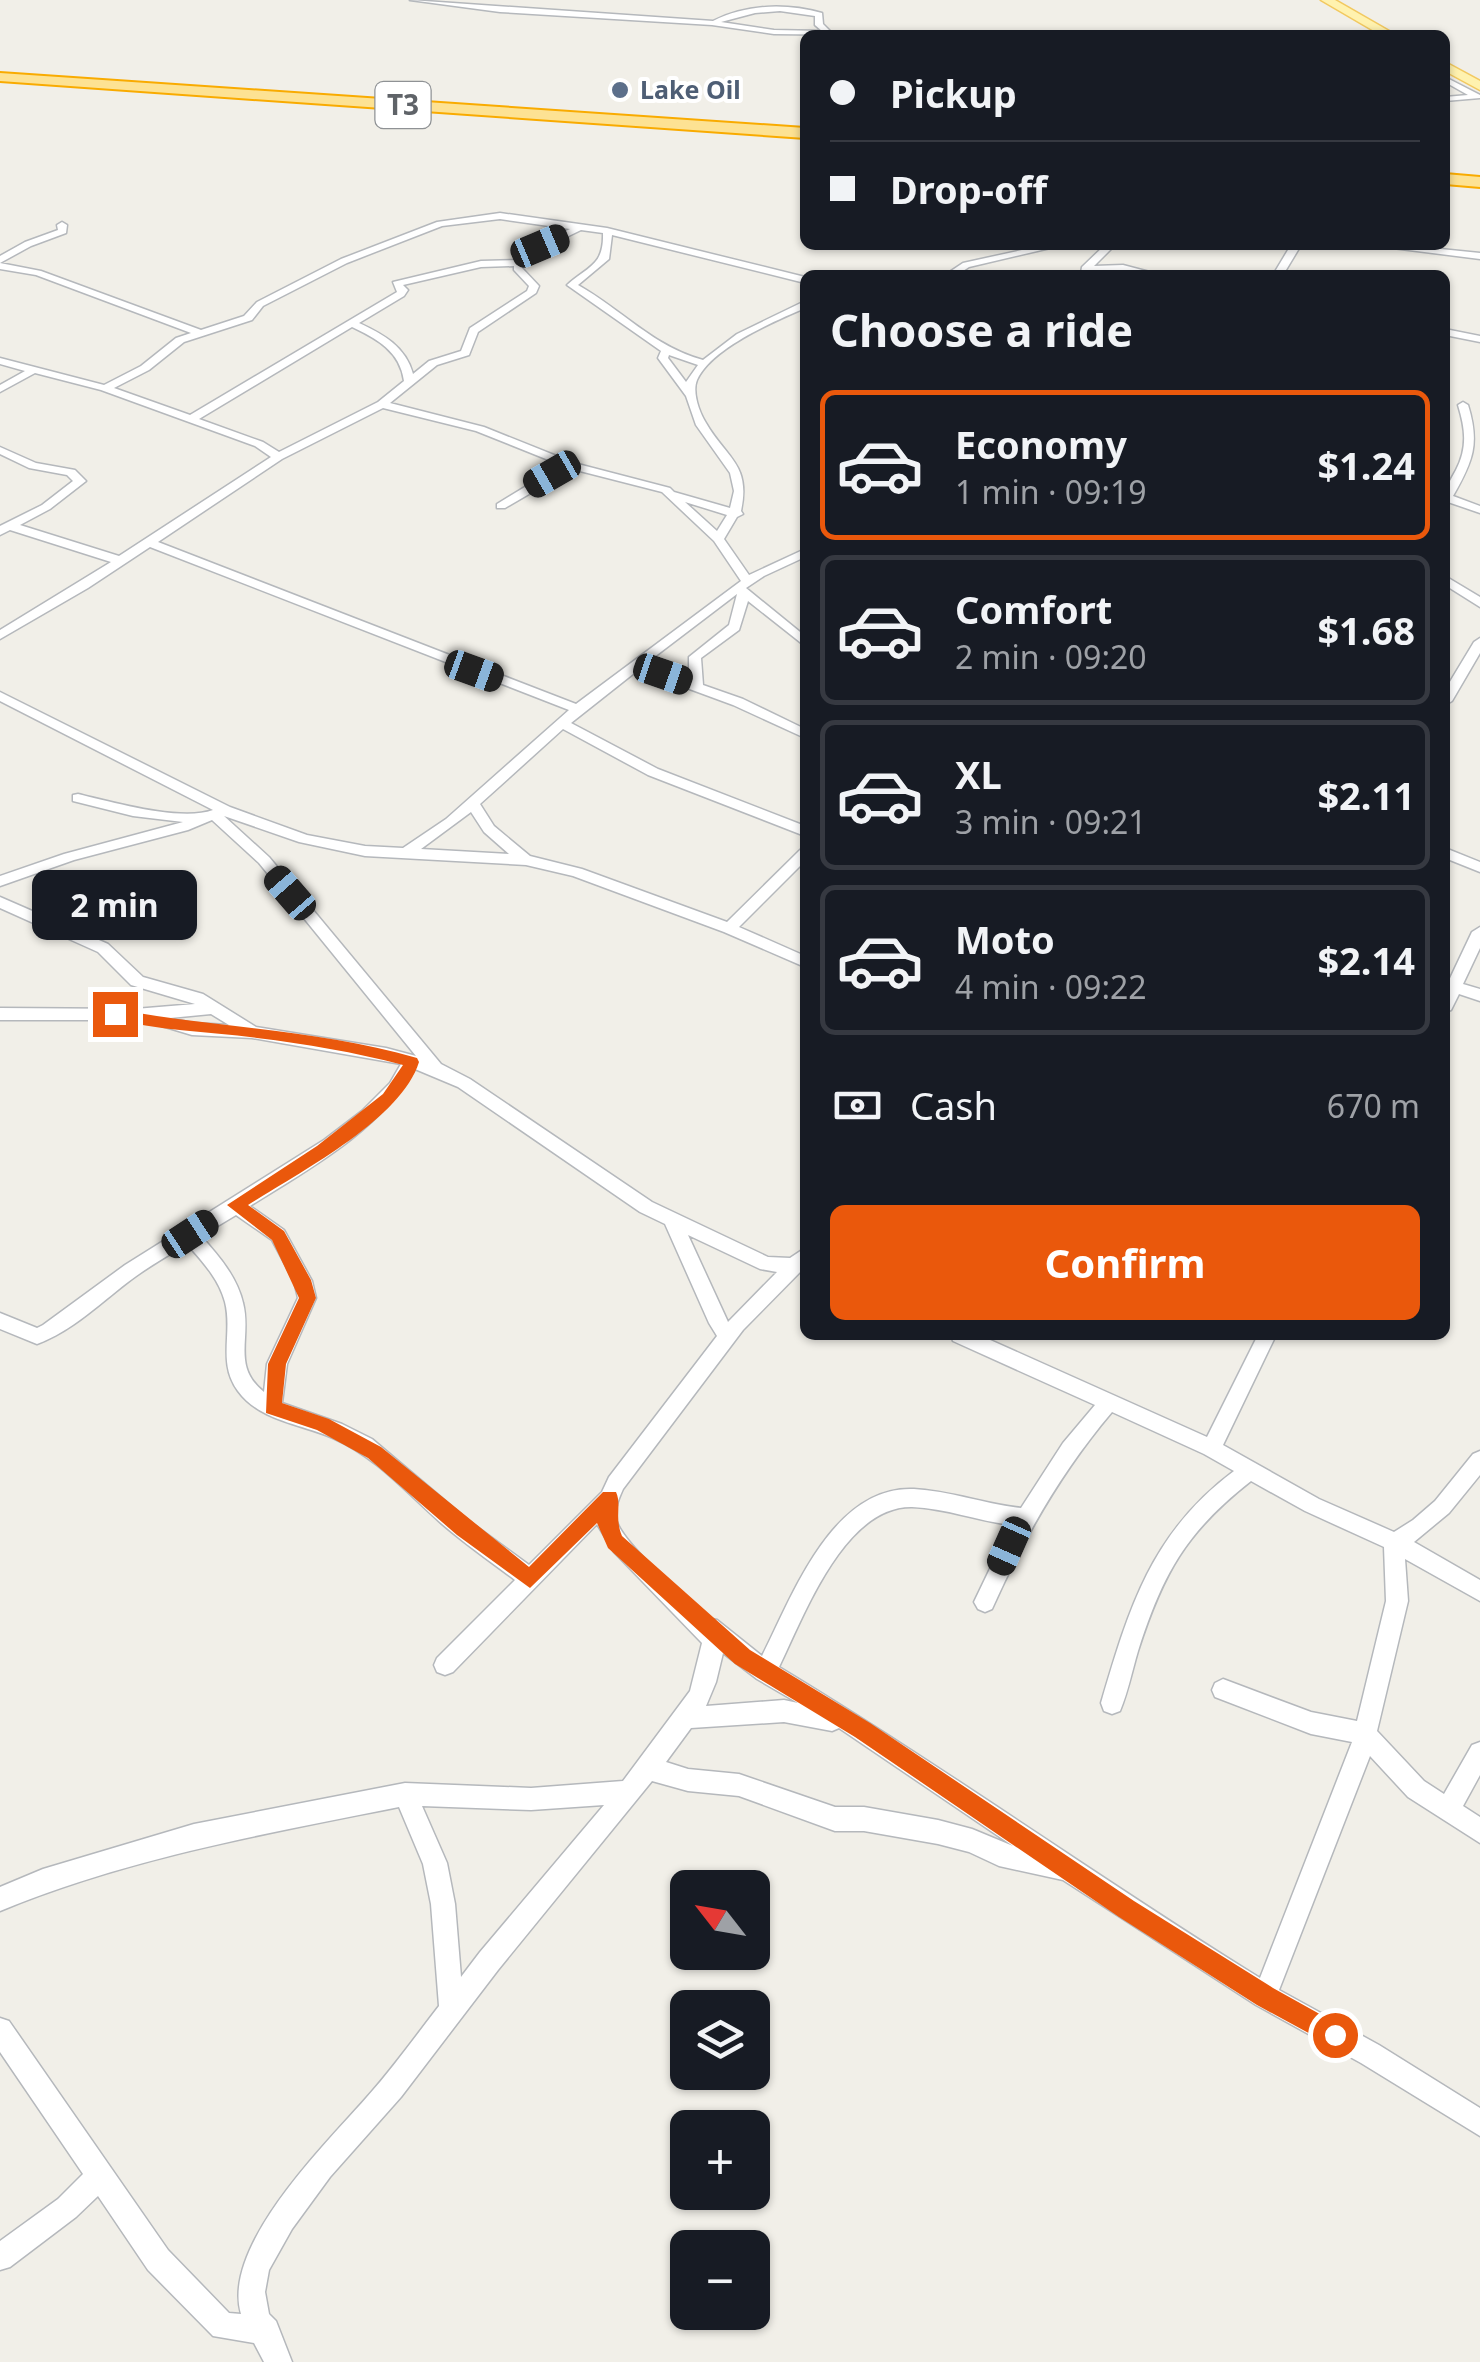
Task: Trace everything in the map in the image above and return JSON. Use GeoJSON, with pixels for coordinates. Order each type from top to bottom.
{"type":"FeatureCollection","features":[{"type":"Feature","properties":{"kind":"highway","name":"T3"},"geometry":{"type":"LineString","coordinates":[[0,77],[800,134]]}},
{"type":"Feature","properties":{"kind":"highway"},"geometry":{"type":"LineString","coordinates":[[1450,179],[1480,182]]}},
{"type":"Feature","properties":{"kind":"main road"},"geometry":{"type":"LineString","coordinates":[[1327,0],[1381,30]]}},
{"type":"Feature","properties":{"kind":"main road"},"geometry":{"type":"LineString","coordinates":[[1450,70],[1479,93]]}},
{"type":"Feature","properties":{"kind":"street"},"geometry":{"type":"LineString","coordinates":[[414,0],[498,10],[628,14],[800,32]]}},
{"type":"Feature","properties":{"kind":"street"},"geometry":{"type":"LineString","coordinates":[[498,10],[501,4],[518,0]]}},
{"type":"Feature","properties":{"kind":"street"},"geometry":{"type":"LineString","coordinates":[[533,1],[544,11]]}},
{"type":"Feature","properties":{"kind":"street"},"geometry":{"type":"LineString","coordinates":[[712,23],[743,13],[789,7],[818,15],[819,26],[824,30]]}},
{"type":"Feature","properties":{"kind":"street"},"geometry":{"type":"LineString","coordinates":[[609,28],[628,14]]}},
{"type":"Feature","properties":{"kind":"street"},"geometry":{"type":"LineString","coordinates":[[1450,81],[1479,93]]}},
{"type":"Feature","properties":{"kind":"street"},"geometry":{"type":"LineString","coordinates":[[1450,98],[1479,93]]}},
{"type":"Feature","properties":{"kind":"street"},"geometry":{"type":"LineString","coordinates":[[105,388],[145,368],[170,346],[198,332],[248,318],[254,308],[344,260],[440,224],[500,216],[607,231],[800,279]]}},
{"type":"Feature","properties":{"kind":"street"},"geometry":{"type":"LineString","coordinates":[[0,263],[28,244],[57,235],[63,231],[62,225]]}},
{"type":"Feature","properties":{"kind":"street"},"geometry":{"type":"LineString","coordinates":[[0,635],[278,457],[382,404],[438,360],[465,353],[474,330],[531,294],[534,286],[518,272],[523,262],[540,246],[582,228]]}},
{"type":"Feature","properties":{"kind":"street"},"geometry":{"type":"LineString","coordinates":[[607,231],[608,255],[600,266],[572,285],[600,298],[621,321],[666,350],[704,364]]}},
{"type":"Feature","properties":{"kind":"street"},"geometry":{"type":"LineString","coordinates":[[958,270],[1035,250]]}},
{"type":"Feature","properties":{"kind":"street"},"geometry":{"type":"LineString","coordinates":[[1085,270],[1105,250]]}},
{"type":"Feature","properties":{"kind":"street"},"geometry":{"type":"LineString","coordinates":[[1422,250],[1480,256]]}},
{"type":"Feature","properties":{"kind":"street"},"geometry":{"type":"LineString","coordinates":[[193,420],[196,414],[401,294],[403,290],[396,284],[481,264],[523,262]]}},
{"type":"Feature","properties":{"kind":"street"},"geometry":{"type":"LineString","coordinates":[[0,263],[38,273],[198,332]]}},
{"type":"Feature","properties":{"kind":"street"},"geometry":{"type":"LineString","coordinates":[[1102,270],[1132,270]]}},
{"type":"Feature","properties":{"kind":"street"},"geometry":{"type":"LineString","coordinates":[[689,394],[694,375],[704,364],[756,329],[800,307]]}},
{"type":"Feature","properties":{"kind":"street"},"geometry":{"type":"LineString","coordinates":[[351,324],[379,336],[399,354],[410,371],[410,381]]}},
{"type":"Feature","properties":{"kind":"street"},"geometry":{"type":"LineString","coordinates":[[1450,333],[1480,339]]}},
{"type":"Feature","properties":{"kind":"street"},"geometry":{"type":"LineString","coordinates":[[666,350],[663,358],[735,473],[742,496],[737,514],[718,539]]}},
{"type":"Feature","properties":{"kind":"street"},"geometry":{"type":"LineString","coordinates":[[0,361],[105,388],[259,444],[278,457]]}},
{"type":"Feature","properties":{"kind":"street"},"geometry":{"type":"LineString","coordinates":[[0,389],[35,368]]}},
{"type":"Feature","properties":{"kind":"street"},"geometry":{"type":"LineString","coordinates":[[1450,400],[1480,411]]}},
{"type":"Feature","properties":{"kind":"street"},"geometry":{"type":"LineString","coordinates":[[382,404],[480,428],[570,465],[626,477],[737,514]]}},
{"type":"Feature","properties":{"kind":"street"},"geometry":{"type":"LineString","coordinates":[[1450,491],[1475,452],[1472,424],[1462,406]]}},
{"type":"Feature","properties":{"kind":"street"},"geometry":{"type":"LineString","coordinates":[[0,450],[26,464],[70,472],[79,478],[62,496],[4,528]]}},
{"type":"Feature","properties":{"kind":"street"},"geometry":{"type":"LineString","coordinates":[[501,506],[570,465]]}},
{"type":"Feature","properties":{"kind":"street"},"geometry":{"type":"LineString","coordinates":[[675,495],[718,539],[743,587],[800,638]]}},
{"type":"Feature","properties":{"kind":"street"},"geometry":{"type":"LineString","coordinates":[[1450,499],[1480,510]]}},
{"type":"Feature","properties":{"kind":"street"},"geometry":{"type":"LineString","coordinates":[[4,528],[119,560]]}},
{"type":"Feature","properties":{"kind":"street"},"geometry":{"type":"LineString","coordinates":[[148,542],[578,710]]}},
{"type":"Feature","properties":{"kind":"street"},"geometry":{"type":"LineString","coordinates":[[405,854],[473,804],[492,782],[637,665],[743,587],[800,556]]}},
{"type":"Feature","properties":{"kind":"street"},"geometry":{"type":"LineString","coordinates":[[1450,583],[1480,603]]}},
{"type":"Feature","properties":{"kind":"street"},"geometry":{"type":"LineString","coordinates":[[696,686],[695,657],[735,626],[743,587]]}},
{"type":"Feature","properties":{"kind":"street"},"geometry":{"type":"LineString","coordinates":[[1450,693],[1480,642]]}},
{"type":"Feature","properties":{"kind":"street"},"geometry":{"type":"LineString","coordinates":[[637,665],[800,732]]}},
{"type":"Feature","properties":{"kind":"street"},"geometry":{"type":"LineString","coordinates":[[0,696],[214,815],[264,860],[436,1070]]}},
{"type":"Feature","properties":{"kind":"street"},"geometry":{"type":"LineString","coordinates":[[563,724],[653,772],[800,830]]}},
{"type":"Feature","properties":{"kind":"street"},"geometry":{"type":"LineString","coordinates":[[78,798],[134,812],[214,815],[365,851],[526,860],[577,872],[729,928],[800,960]]}},
{"type":"Feature","properties":{"kind":"street"},"geometry":{"type":"LineString","coordinates":[[473,804],[489,830],[526,860]]}},
{"type":"Feature","properties":{"kind":"street"},"geometry":{"type":"LineString","coordinates":[[0,882],[41,866],[214,815]]}},
{"type":"Feature","properties":{"kind":"street"},"geometry":{"type":"LineString","coordinates":[[1450,855],[1480,868]]}},
{"type":"Feature","properties":{"kind":"street"},"geometry":{"type":"LineString","coordinates":[[729,928],[800,858]]}},
{"type":"Feature","properties":{"kind":"street"},"geometry":{"type":"LineString","coordinates":[[41,866],[0,900],[103,948],[137,981],[178,990],[217,1008],[252,1032]]}},
{"type":"Feature","properties":{"kind":"street"},"geometry":{"type":"LineString","coordinates":[[1480,932],[1450,992],[1480,995]]}},
{"type":"Feature","properties":{"kind":"street"},"geometry":{"type":"LineString","coordinates":[[0,1014],[135,1015],[217,1008]]}},
{"type":"Feature","properties":{"kind":"street"},"geometry":{"type":"LineString","coordinates":[[135,1015],[192,1029],[252,1032],[354,1047],[436,1070],[464,1083],[672,1221],[766,1264],[799,1261]]}},
{"type":"Feature","properties":{"kind":"street"},"geometry":{"type":"LineString","coordinates":[[0,1321],[27,1334],[46,1332],[132,1270],[322,1150],[389,1098],[408,1074],[411,1062]]}},
{"type":"Feature","properties":{"kind":"street"},"geometry":{"type":"LineString","coordinates":[[235,1205],[278,1235],[307,1298],[277,1364],[272,1408]]}},
{"type":"Feature","properties":{"kind":"street"},"geometry":{"type":"LineString","coordinates":[[672,1221],[718,1324],[728,1336]]}},
{"type":"Feature","properties":{"kind":"street"},"geometry":{"type":"LineString","coordinates":[[190,1234],[230,1290],[240,1380],[272,1408],[336,1430],[374,1453],[530,1579]]}},
{"type":"Feature","properties":{"kind":"street"},"geometry":{"type":"LineString","coordinates":[[799,1261],[728,1336],[616,1483],[606,1520],[615,1542],[693,1614],[765,1672],[856,1726],[1265,1996],[1370,2054],[1480,2123]]}},
{"type":"Feature","properties":{"kind":"street"},"geometry":{"type":"LineString","coordinates":[[971,1340],[1211,1448],[1312,1506],[1394,1542],[1480,1592]]}},
{"type":"Feature","properties":{"kind":"street"},"geometry":{"type":"LineString","coordinates":[[1211,1448],[1265,1340]]}},
{"type":"Feature","properties":{"kind":"street"},"geometry":{"type":"LineString","coordinates":[[985,1602],[1024,1516],[1082,1433],[1108,1404]]}},
{"type":"Feature","properties":{"kind":"street"},"geometry":{"type":"LineString","coordinates":[[1394,1542],[1419,1531],[1437,1514],[1480,1460]]}},
{"type":"Feature","properties":{"kind":"street"},"geometry":{"type":"LineString","coordinates":[[1112,1702],[1130,1642],[1174,1546],[1202,1509],[1249,1471]]}},
{"type":"Feature","properties":{"kind":"street"},"geometry":{"type":"LineString","coordinates":[[445,1665],[610,1498]]}},
{"type":"Feature","properties":{"kind":"street"},"geometry":{"type":"LineString","coordinates":[[765,1672],[818,1564],[866,1508],[895,1498],[910,1498],[990,1515],[1024,1516]]}},
{"type":"Feature","properties":{"kind":"street"},"geometry":{"type":"LineString","coordinates":[[1265,1996],[1365,1734],[1398,1601],[1394,1542]]}},
{"type":"Feature","properties":{"kind":"street"},"geometry":{"type":"LineString","coordinates":[[278,2362],[266,2331],[254,2314],[251,2293],[257,2261],[316,2174],[424,2050],[451,2008],[628,1792],[694,1704],[712,1658],[713,1640],[693,1614]]}},
{"type":"Feature","properties":{"kind":"street"},"geometry":{"type":"LineString","coordinates":[[1223,1690],[1311,1724],[1365,1734],[1398,1774],[1480,1832]]}},
{"type":"Feature","properties":{"kind":"street"},"geometry":{"type":"LineString","coordinates":[[682,1718],[784,1710],[856,1726]]}},
{"type":"Feature","properties":{"kind":"street"},"geometry":{"type":"LineString","coordinates":[[1447,1811],[1480,1753]]}},
{"type":"Feature","properties":{"kind":"street"},"geometry":{"type":"LineString","coordinates":[[646,1768],[688,1780],[739,1784],[835,1819],[864,1819],[938,1832],[972,1841],[998,1854],[1071,1871]]}},
{"type":"Feature","properties":{"kind":"street"},"geometry":{"type":"LineString","coordinates":[[0,1900],[43,1881],[194,1836],[405,1794],[531,1799],[628,1792]]}},
{"type":"Feature","properties":{"kind":"street"},"geometry":{"type":"LineString","coordinates":[[405,1794],[436,1863],[451,2008]]}},
{"type":"Feature","properties":{"kind":"street"},"geometry":{"type":"LineString","coordinates":[[0,2030],[158,2260],[223,2326],[266,2331]]}},
{"type":"Feature","properties":{"kind":"street"},"geometry":{"type":"LineString","coordinates":[[0,2256],[67,2208],[101,2176]]}},
{"type":"Feature","properties":{"kind":"place","name":"Lake Oil"},"geometry":{"type":"Point","coordinates":[620,90]}},
{"type":"Feature","properties":{"kind":"route"},"geometry":{"type":"LineString","coordinates":[[115,1014],[213,1032],[252,1032],[354,1047],[411,1062],[408,1074],[389,1098],[322,1150],[235,1205],[278,1235],[307,1298],[302,1317],[277,1364],[272,1408],[322,1424],[374,1453],[530,1579],[610,1498],[606,1520],[615,1542],[742,1657],[863,1730],[1126,1909],[1335,2035]]}}]}
